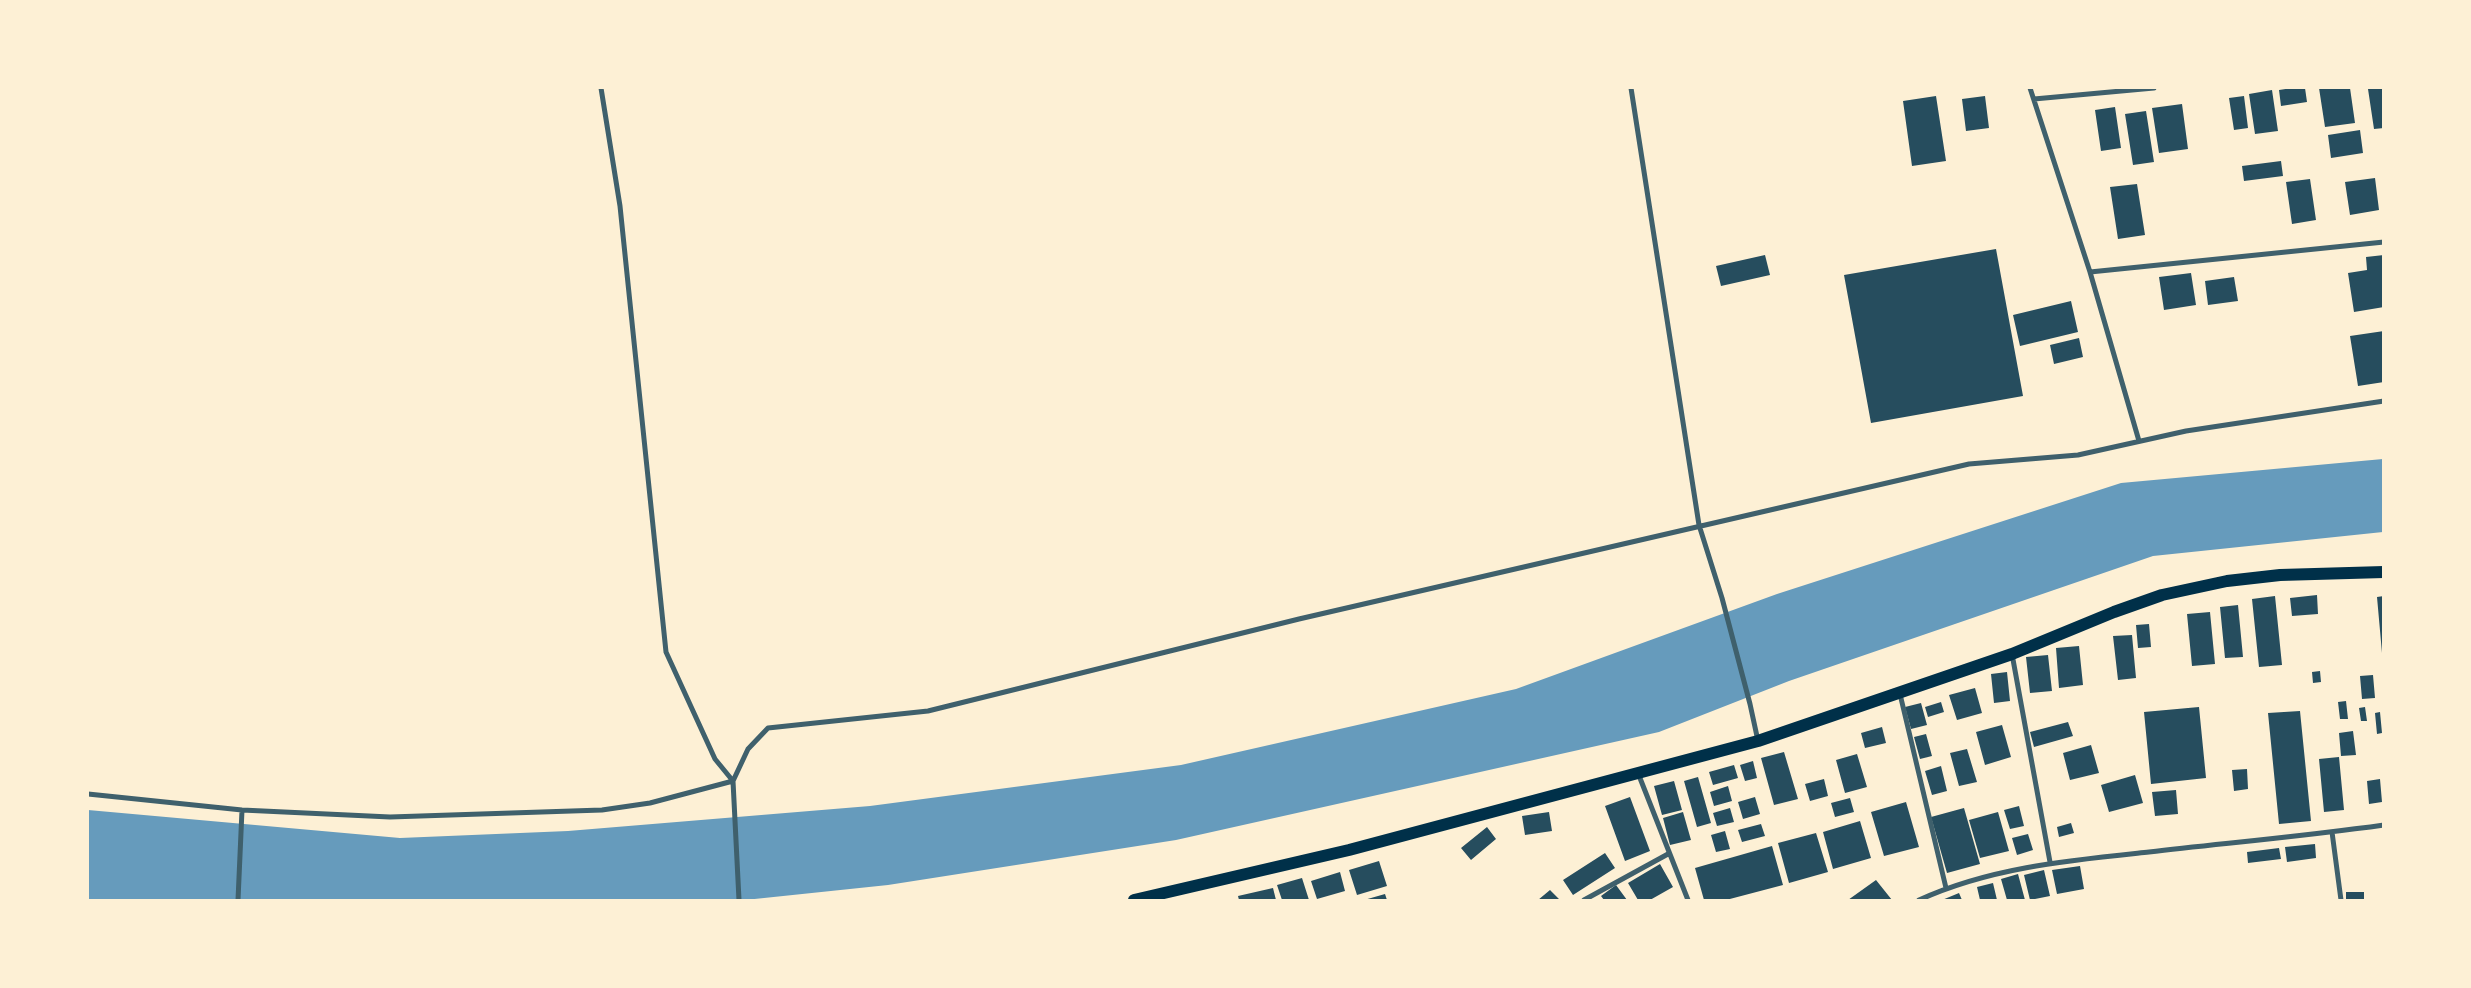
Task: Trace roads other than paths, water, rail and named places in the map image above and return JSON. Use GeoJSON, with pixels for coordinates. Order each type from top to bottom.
{"type":"FeatureCollection","features":[{"type":"Feature","properties":{"kind":"main road"},"geometry":{"type":"LineString","coordinates":[[1134,900],[1315,858],[1758,741],[2012,654],[2114,612],[2162,595],[2226,581],[2337,572],[2384,572]]}},
{"type":"Feature","properties":{"kind":"street"},"geometry":{"type":"LineString","coordinates":[[601,88],[620,206],[666,652],[715,759],[734,781]]}},
{"type":"Feature","properties":{"kind":"street"},"geometry":{"type":"LineString","coordinates":[[1631,88],[1699,525],[1722,598],[1758,741]]}},
{"type":"Feature","properties":{"kind":"street"},"geometry":{"type":"LineString","coordinates":[[2030,88],[2090,272],[2139,441]]}},
{"type":"Feature","properties":{"kind":"street"},"geometry":{"type":"LineString","coordinates":[[2034,99],[2154,88]]}},
{"type":"Feature","properties":{"kind":"street"},"geometry":{"type":"LineString","coordinates":[[2090,272],[2384,242]]}},
{"type":"Feature","properties":{"kind":"street"},"geometry":{"type":"LineString","coordinates":[[739,900],[734,781],[748,749],[768,728],[928,711],[1300,619],[1699,525],[1969,464],[2078,455],[2196,430],[2384,401]]}},
{"type":"Feature","properties":{"kind":"street"},"geometry":{"type":"LineString","coordinates":[[2012,654],[2050,862]]}},
{"type":"Feature","properties":{"kind":"street"},"geometry":{"type":"LineString","coordinates":[[1900,693],[1946,888]]}},
{"type":"Feature","properties":{"kind":"street"},"geometry":{"type":"LineString","coordinates":[[1638,773],[1668,854],[1688,900]]}},
{"type":"Feature","properties":{"kind":"street"},"geometry":{"type":"LineString","coordinates":[[88,794],[242,810],[390,817],[602,810],[650,804],[734,781]]}},
{"type":"Feature","properties":{"kind":"street"},"geometry":{"type":"LineString","coordinates":[[238,900],[242,810]]}},
{"type":"Feature","properties":{"kind":"street"},"geometry":{"type":"LineString","coordinates":[[1919,900],[1946,888],[2050,862],[2332,832],[2384,824]]}},
{"type":"Feature","properties":{"kind":"street"},"geometry":{"type":"LineString","coordinates":[[2332,832],[2341,900]]}},
{"type":"Feature","properties":{"kind":"street"},"geometry":{"type":"LineString","coordinates":[[1584,900],[1668,854]]}},
{"type":"Feature","properties":{"kind":"water"},"geometry":{"type":"Polygon","coordinates":[[[2383,459],[2383,532],[2153,556],[1789,681],[1659,732],[1176,840],[888,885],[745,900],[88,900],[88,810],[400,838],[568,831],[870,806],[1181,765],[1516,689],[1777,594],[2121,483],[2383,459]]]}}]}
